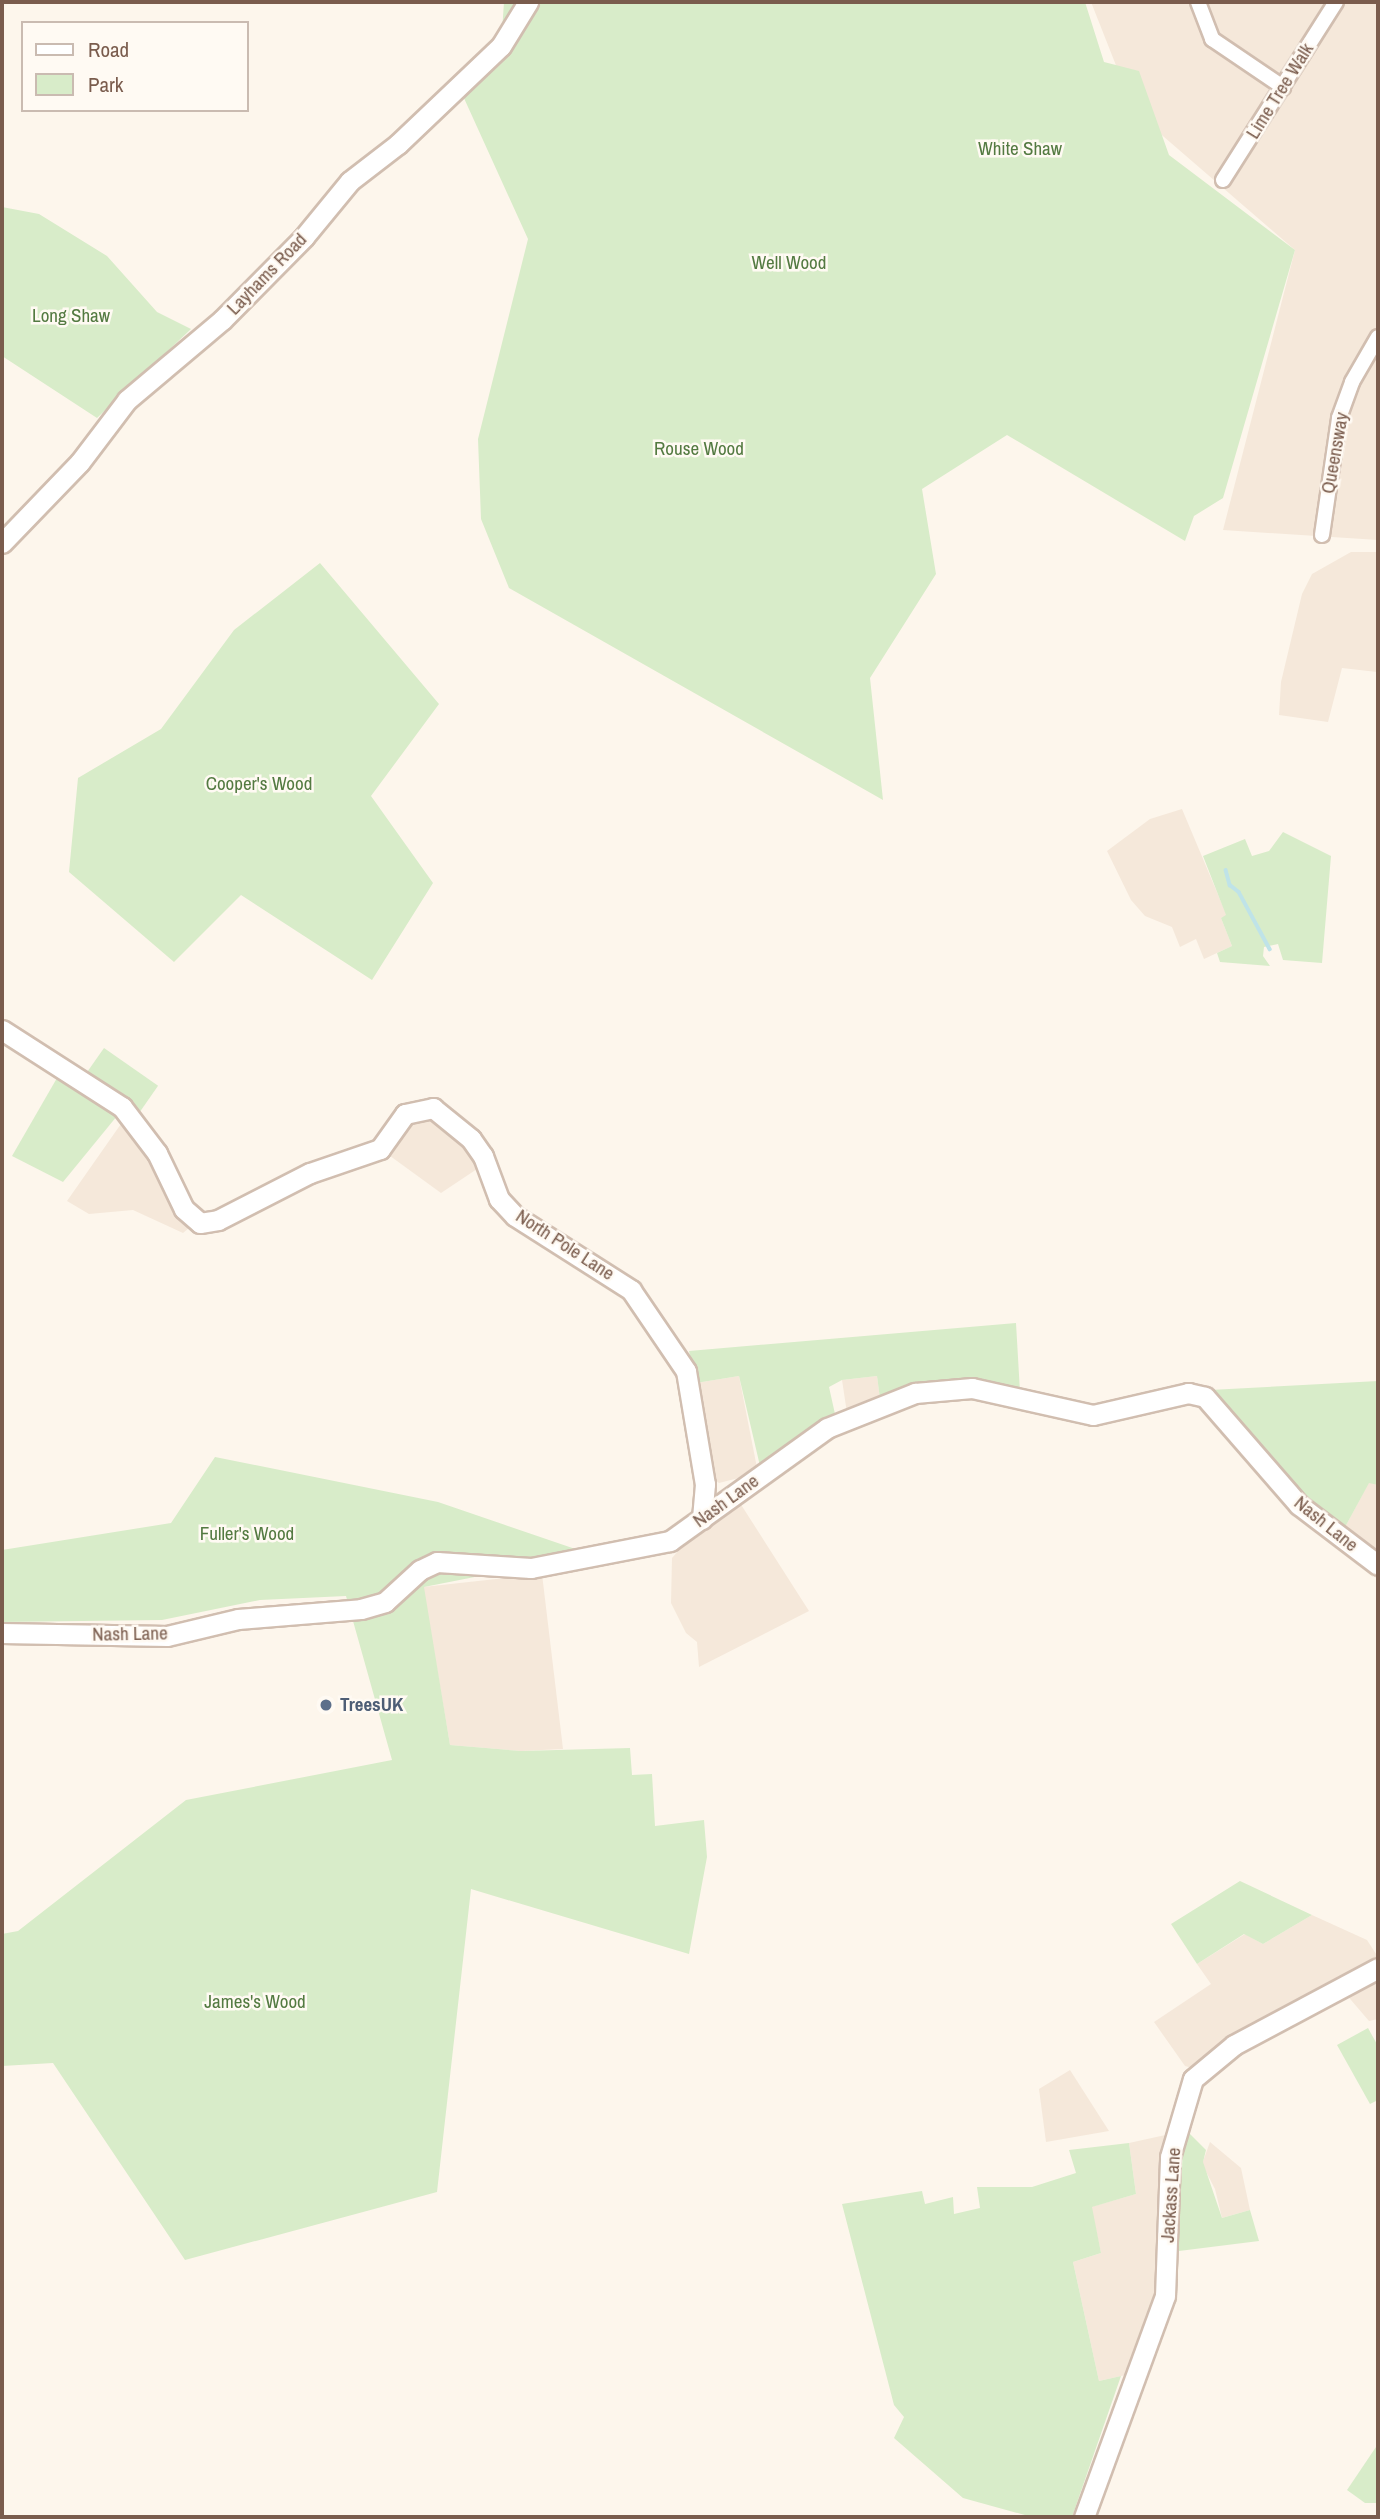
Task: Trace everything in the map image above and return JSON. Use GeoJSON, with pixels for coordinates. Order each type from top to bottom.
{"type":"FeatureCollection","features":[{"type":"Feature","properties":{"kind":"street","name":"Layhams Road"},"geometry":{"type":"LineString","coordinates":[[2,543],[73,469],[127,400],[222,320],[304,237],[350,181],[398,144],[501,46],[528,2]]}},
{"type":"Feature","properties":{"kind":"street"},"geometry":{"type":"LineString","coordinates":[[1198,2],[1212,38],[1283,87]]}},
{"type":"Feature","properties":{"kind":"street","name":"Lime Tree Walk"},"geometry":{"type":"LineString","coordinates":[[1223,180],[1336,2]]}},
{"type":"Feature","properties":{"kind":"street","name":"Queensway"},"geometry":{"type":"LineString","coordinates":[[1322,535],[1339,418],[1352,382],[1378,337]]}},
{"type":"Feature","properties":{"kind":"street","name":"North Pole Lane"},"geometry":{"type":"LineString","coordinates":[[2,1030],[122,1107],[157,1153],[184,1209],[200,1223],[218,1220],[310,1173],[380,1149],[405,1114],[433,1108],[471,1139],[483,1156],[499,1199],[515,1216],[620,1281],[654,1321],[686,1371],[705,1484],[702,1519]]}},
{"type":"Feature","properties":{"kind":"street","name":"Nash Lane"},"geometry":{"type":"LineString","coordinates":[[2,1633],[167,1636],[238,1619],[361,1609],[386,1602],[419,1570],[437,1562],[531,1568],[670,1541],[827,1428],[915,1393],[972,1388],[1093,1415],[1188,1393],[1205,1397],[1298,1505],[1378,1565]]}},
{"type":"Feature","properties":{"kind":"street"},"geometry":{"type":"LineString","coordinates":[[705,1484],[734,1495]]}},
{"type":"Feature","properties":{"kind":"street","name":"Jackass Lane"},"geometry":{"type":"LineString","coordinates":[[1084,2517],[1165,2296],[1170,2157],[1193,2079],[1234,2045],[1378,1968]]}},
{"type":"Feature","properties":{"kind":"shaded area"},"geometry":{"type":"Polygon","coordinates":[[[1091,2],[1378,2],[1378,540],[1223,530],[1295,250],[1134,111],[1091,2]]]}},
{"type":"Feature","properties":{"kind":"shaded area"},"geometry":{"type":"Polygon","coordinates":[[[1351,552],[1378,552],[1377,672],[1342,668],[1328,722],[1279,715],[1281,682],[1302,594],[1312,574],[1351,552]]]}},
{"type":"Feature","properties":{"kind":"shaded area"},"geometry":{"type":"Polygon","coordinates":[[[1182,809],[1227,916],[1221,918],[1232,946],[1204,959],[1196,939],[1180,947],[1172,927],[1145,916],[1131,900],[1107,851],[1150,819],[1182,809]]]}},
{"type":"Feature","properties":{"kind":"shaded area"},"geometry":{"type":"Polygon","coordinates":[[[415,1116],[432,1117],[467,1142],[480,1167],[441,1193],[386,1153],[415,1116]]]}},
{"type":"Feature","properties":{"kind":"shaded area"},"geometry":{"type":"Polygon","coordinates":[[[123,1121],[195,1223],[183,1233],[133,1210],[89,1214],[67,1201],[123,1121]]]}},
{"type":"Feature","properties":{"kind":"shaded area"},"geometry":{"type":"Polygon","coordinates":[[[739,1376],[758,1473],[719,1483],[705,1473],[696,1383],[739,1376]]]}},
{"type":"Feature","properties":{"kind":"shaded area"},"geometry":{"type":"Polygon","coordinates":[[[877,1376],[880,1399],[847,1413],[842,1380],[877,1376]]]}},
{"type":"Feature","properties":{"kind":"shaded area"},"geometry":{"type":"Polygon","coordinates":[[[1369,1482],[1378,1485],[1378,1556],[1344,1529],[1369,1482]]]}},
{"type":"Feature","properties":{"kind":"shaded area"},"geometry":{"type":"Polygon","coordinates":[[[740,1503],[809,1611],[699,1667],[697,1642],[686,1633],[671,1603],[672,1558],[702,1524],[740,1503]]]}},
{"type":"Feature","properties":{"kind":"shaded area"},"geometry":{"type":"Polygon","coordinates":[[[542,1574],[563,1749],[521,1751],[450,1745],[423,1587],[542,1574]]]}},
{"type":"Feature","properties":{"kind":"shaded area"},"geometry":{"type":"Polygon","coordinates":[[[1312,1915],[1367,1940],[1378,1957],[1192,2068],[1185,2066],[1154,2022],[1211,1984],[1197,1964],[1245,1934],[1263,1944],[1312,1915]]]}},
{"type":"Feature","properties":{"kind":"shaded area"},"geometry":{"type":"Polygon","coordinates":[[[1378,1975],[1378,2019],[1369,2021],[1345,1993],[1378,1975]]]}},
{"type":"Feature","properties":{"kind":"shaded area"},"geometry":{"type":"Polygon","coordinates":[[[1070,2070],[1109,2131],[1046,2142],[1039,2089],[1070,2070]]]}},
{"type":"Feature","properties":{"kind":"shaded area"},"geometry":{"type":"Polygon","coordinates":[[[1170,2134],[1161,2293],[1130,2374],[1099,2381],[1073,2262],[1101,2253],[1091,2207],[1136,2194],[1129,2143],[1170,2134]]]}},
{"type":"Feature","properties":{"kind":"shaded area"},"geometry":{"type":"Polygon","coordinates":[[[1210,2142],[1241,2168],[1250,2210],[1222,2218],[1215,2189],[1202,2164],[1210,2142]]]}},
{"type":"Feature","properties":{"kind":"green space","name":"Well Wood"},"geometry":{"type":"Polygon","coordinates":[[[504,2],[1085,2],[1104,62],[1139,71],[1169,155],[1295,250],[1223,498],[1194,516],[1185,541],[1007,435],[922,489],[936,574],[870,678],[883,800],[509,588],[481,519],[478,439],[528,239],[463,96],[501,46],[504,2]]]}},
{"type":"Feature","properties":{"kind":"green space","name":"Long Shaw"},"geometry":{"type":"Polygon","coordinates":[[[2,207],[39,214],[107,256],[157,312],[191,329],[97,418],[2,356],[2,207]]]}},
{"type":"Feature","properties":{"kind":"green space","name":"Cooper's Wood"},"geometry":{"type":"Polygon","coordinates":[[[320,563],[439,704],[371,796],[433,883],[372,980],[241,895],[174,962],[69,872],[78,778],[161,729],[234,630],[320,563]]]}},
{"type":"Feature","properties":{"kind":"green space"},"geometry":{"type":"Polygon","coordinates":[[[1283,832],[1331,856],[1322,963],[1283,960],[1278,944],[1264,947],[1263,956],[1270,966],[1220,962],[1217,953],[1232,946],[1221,918],[1226,915],[1203,856],[1245,839],[1252,856],[1269,851],[1283,832]]]}},
{"type":"Feature","properties":{"kind":"green space"},"geometry":{"type":"Polygon","coordinates":[[[104,1048],[158,1086],[137,1116],[83,1078],[104,1048]]]}},
{"type":"Feature","properties":{"kind":"green space"},"geometry":{"type":"Polygon","coordinates":[[[57,1078],[117,1116],[63,1182],[12,1156],[57,1078]]]}},
{"type":"Feature","properties":{"kind":"green space"},"geometry":{"type":"Polygon","coordinates":[[[1016,1323],[1020,1392],[880,1399],[877,1376],[842,1380],[829,1387],[835,1414],[760,1466],[739,1376],[696,1383],[689,1351],[1016,1323]]]}},
{"type":"Feature","properties":{"kind":"green space"},"geometry":{"type":"Polygon","coordinates":[[[1378,1381],[1378,1485],[1369,1483],[1344,1529],[1302,1496],[1210,1390],[1378,1381]]]}},
{"type":"Feature","properties":{"kind":"green space","name":"James's Wood"},"geometry":{"type":"Polygon","coordinates":[[[215,1457],[438,1502],[590,1554],[424,1587],[450,1745],[521,1751],[630,1748],[632,1775],[652,1774],[655,1826],[704,1820],[707,1857],[689,1954],[471,1889],[437,2192],[185,2260],[53,2063],[2,2066],[2,1934],[18,1931],[186,1800],[392,1760],[346,1596],[260,1600],[162,1620],[2,1622],[2,1550],[171,1523],[215,1457]]]}},
{"type":"Feature","properties":{"kind":"green space"},"geometry":{"type":"Polygon","coordinates":[[[1240,1881],[1312,1915],[1263,1944],[1244,1934],[1197,1964],[1171,1924],[1240,1881]]]}},
{"type":"Feature","properties":{"kind":"green space"},"geometry":{"type":"Polygon","coordinates":[[[1368,2028],[1378,2046],[1378,2100],[1370,2104],[1337,2045],[1368,2028]]]}},
{"type":"Feature","properties":{"kind":"green space"},"geometry":{"type":"Polygon","coordinates":[[[1186,2130],[1206,2150],[1203,2162],[1222,2218],[1250,2210],[1259,2241],[1179,2251],[1174,2166],[1186,2130]]]}},
{"type":"Feature","properties":{"kind":"green space"},"geometry":{"type":"Polygon","coordinates":[[[1129,2143],[1136,2194],[1092,2207],[1101,2253],[1073,2262],[1099,2381],[1121,2376],[1072,2517],[1032,2517],[963,2498],[894,2438],[904,2417],[894,2405],[842,2204],[922,2191],[925,2204],[953,2197],[954,2214],[980,2208],[977,2187],[1032,2187],[1076,2173],[1069,2150],[1129,2143]]]}},
{"type":"Feature","properties":{"kind":"green space"},"geometry":{"type":"Polygon","coordinates":[[[1378,2444],[1378,2503],[1365,2503],[1347,2490],[1378,2444]]]}},
{"type":"Feature","properties":{"kind":"waterway"},"geometry":{"type":"LineString","coordinates":[[1226,870],[1230,885],[1239,892],[1270,949]]}},
{"type":"Feature","properties":{"kind":"place","name":"TreesUK"},"geometry":{"type":"Point","coordinates":[326,1705]}},
{"type":"Feature","properties":{"kind":"park label","name":"White Shaw"},"geometry":{"type":"Point","coordinates":[1020,149]}},
{"type":"Feature","properties":{"kind":"park label","name":"Rouse Wood"},"geometry":{"type":"Point","coordinates":[699,449]}},
{"type":"Feature","properties":{"kind":"park label","name":"Fuller's Wood"},"geometry":{"type":"Point","coordinates":[247,1534]}}]}
